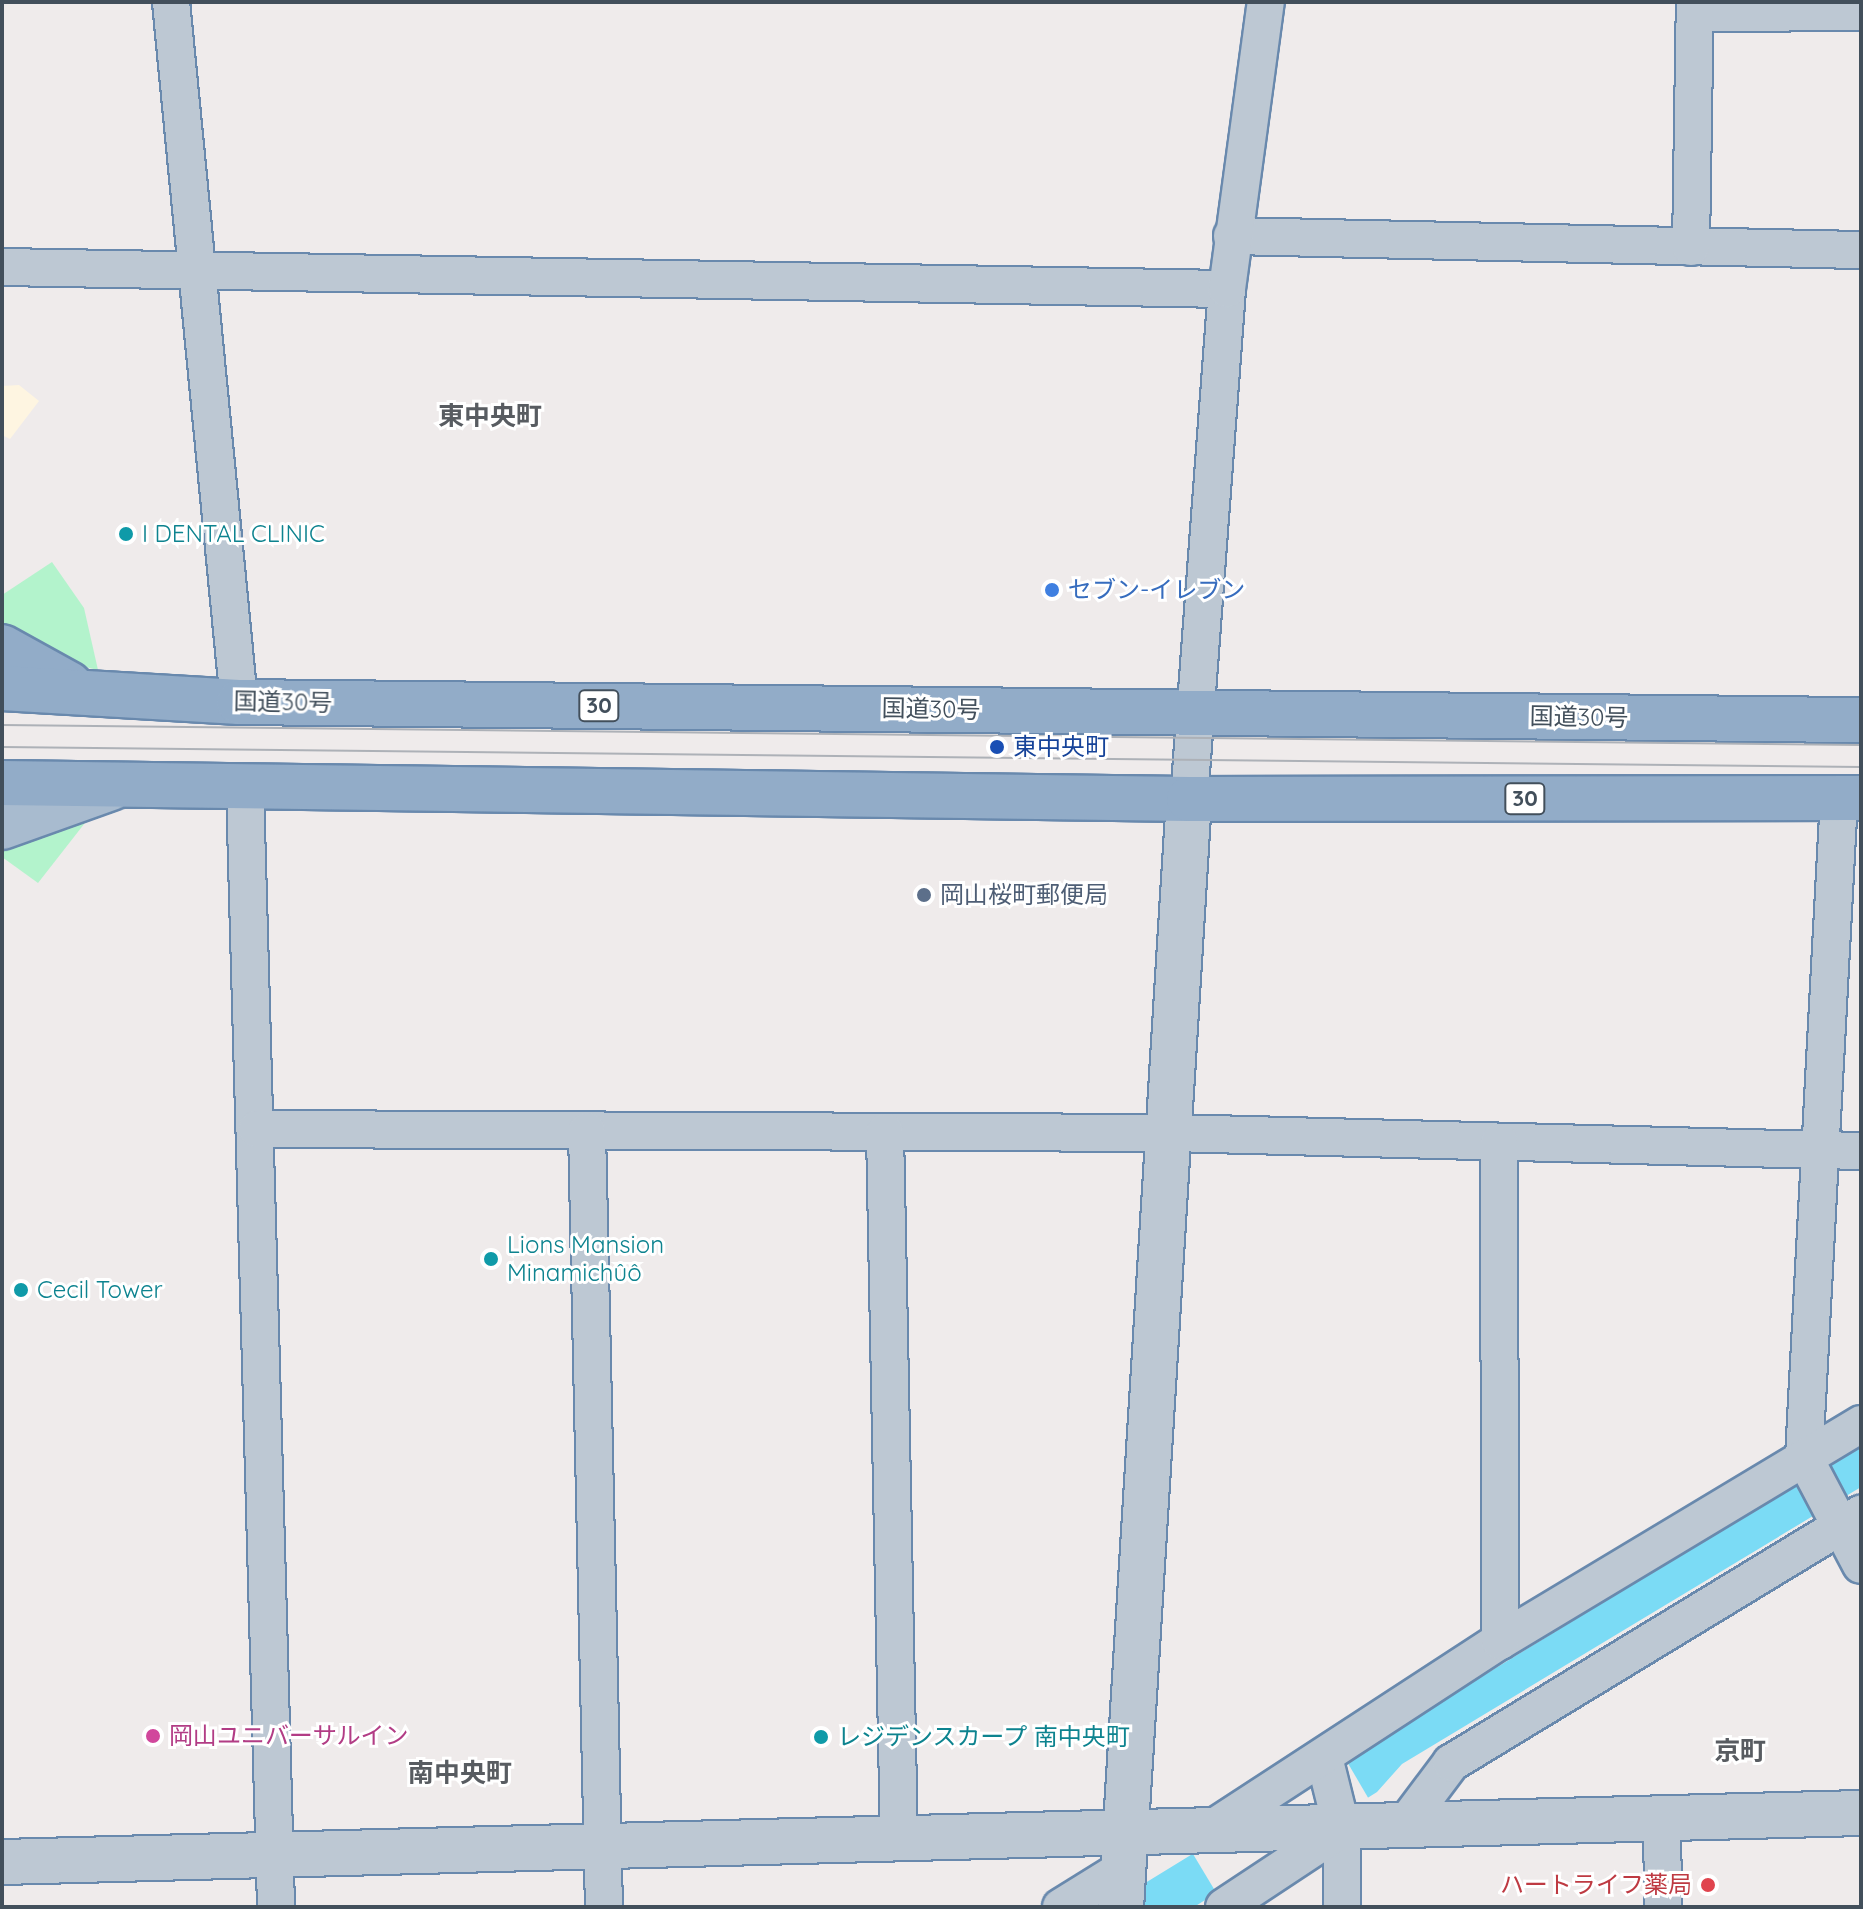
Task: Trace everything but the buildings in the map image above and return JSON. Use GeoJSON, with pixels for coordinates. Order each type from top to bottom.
{"type":"FeatureCollection","features":[{"type":"Feature","properties":{"kind":"highway"},"geometry":{"type":"LineString","coordinates":[[2,647],[88,694]]}},
{"type":"Feature","properties":{"kind":"highway","name":"国道30号"},"geometry":{"type":"LineString","coordinates":[[2,688],[239,702],[1861,720]]}},
{"type":"Feature","properties":{"kind":"highway","name":"30"},"geometry":{"type":"LineString","coordinates":[[2,783],[111,788],[1189,799],[1850,798]]}},
{"type":"Feature","properties":{"kind":"main road"},"geometry":{"type":"LineString","coordinates":[[2,827],[111,788]]}},
{"type":"Feature","properties":{"kind":"street"},"geometry":{"type":"LineString","coordinates":[[171,2],[200,273],[239,702]]}},
{"type":"Feature","properties":{"kind":"street"},"geometry":{"type":"LineString","coordinates":[[1123,1875],[1172,1133],[1189,799],[1227,289],[1266,2]]}},
{"type":"Feature","properties":{"kind":"street"},"geometry":{"type":"LineString","coordinates":[[1691,247],[1695,8],[1861,12]]}},
{"type":"Feature","properties":{"kind":"street"},"geometry":{"type":"LineString","coordinates":[[1232,236],[1861,250]]}},
{"type":"Feature","properties":{"kind":"street"},"geometry":{"type":"LineString","coordinates":[[2,267],[200,273],[1227,289]]}},
{"type":"Feature","properties":{"kind":"street"},"geometry":{"type":"LineString","coordinates":[[245,789],[257,1129],[276,1907]]}},
{"type":"Feature","properties":{"kind":"street"},"geometry":{"type":"LineString","coordinates":[[1850,798],[1815,1150],[1805,1464],[1847,1516],[1861,1565]]}},
{"type":"Feature","properties":{"kind":"street"},"geometry":{"type":"LineString","coordinates":[[257,1129],[1172,1133],[1861,1151]]}},
{"type":"Feature","properties":{"kind":"street"},"geometry":{"type":"LineString","coordinates":[[587,1131],[604,1907]]}},
{"type":"Feature","properties":{"kind":"street"},"geometry":{"type":"LineString","coordinates":[[885,1132],[899,1839]]}},
{"type":"Feature","properties":{"kind":"street"},"geometry":{"type":"LineString","coordinates":[[1499,1142],[1500,1641]]}},
{"type":"Feature","properties":{"kind":"street"},"geometry":{"type":"LineString","coordinates":[[1061,1907],[1123,1875],[1225,1830],[1326,1768],[1500,1641],[1805,1464],[1861,1424]]}},
{"type":"Feature","properties":{"kind":"street"},"geometry":{"type":"LineString","coordinates":[[1403,1827],[1451,1763],[1847,1516]]}},
{"type":"Feature","properties":{"kind":"street"},"geometry":{"type":"LineString","coordinates":[[1326,1768],[1342,1907]]}},
{"type":"Feature","properties":{"kind":"street"},"geometry":{"type":"LineString","coordinates":[[1225,1830],[1861,1813]]}},
{"type":"Feature","properties":{"kind":"street"},"geometry":{"type":"LineString","coordinates":[[1662,1819],[1663,1907]]}},
{"type":"Feature","properties":{"kind":"street"},"geometry":{"type":"LineString","coordinates":[[1224,1907],[1331,1825]]}},
{"type":"Feature","properties":{"kind":"street"},"geometry":{"type":"LineString","coordinates":[[2,1862],[899,1839],[1123,1875]]}},
{"type":"Feature","properties":{"kind":"shaded area"},"geometry":{"type":"Polygon","coordinates":[[[19,385],[39,401],[10,439],[2,435],[2,386],[19,385]]]}},
{"type":"Feature","properties":{"kind":"green space"},"geometry":{"type":"Polygon","coordinates":[[[52,562],[84,608],[98,670],[60,661],[2,625],[2,595],[52,562]]]}},
{"type":"Feature","properties":{"kind":"green space"},"geometry":{"type":"Polygon","coordinates":[[[88,819],[38,883],[2,857],[2,845],[88,819]]]}},
{"type":"Feature","properties":{"kind":"water"},"geometry":{"type":"Polygon","coordinates":[[[1861,1444],[1861,1487],[1402,1764],[1377,1792],[1194,1907],[1106,1907],[1861,1444]]]}},
{"type":"Feature","properties":{"kind":"pier"},"geometry":{"type":"Polygon","coordinates":[[[1346,1760],[1370,1801],[1217,1894],[1193,1854],[1346,1760]]]}},
{"type":"Feature","properties":{"kind":"tram line"},"geometry":{"type":"LineString","coordinates":[[2,725],[1861,745]]}},
{"type":"Feature","properties":{"kind":"tram line"},"geometry":{"type":"LineString","coordinates":[[2,747],[1861,767]]}},
{"type":"Feature","properties":{"kind":"place","name":"I DENTAL CLINIC"},"geometry":{"type":"Point","coordinates":[126,534]}},
{"type":"Feature","properties":{"kind":"place","name":"セブン-イレブン"},"geometry":{"type":"Point","coordinates":[1052,590]}},
{"type":"Feature","properties":{"kind":"place","name":"東中央町"},"geometry":{"type":"Point","coordinates":[997,747]}},
{"type":"Feature","properties":{"kind":"place","name":"岡山桜町郵便局"},"geometry":{"type":"Point","coordinates":[924,895]}},
{"type":"Feature","properties":{"kind":"place","name":"Lions Mansion Minamichûô"},"geometry":{"type":"Point","coordinates":[491,1259]}},
{"type":"Feature","properties":{"kind":"place","name":"Cecil Tower"},"geometry":{"type":"Point","coordinates":[21,1290]}},
{"type":"Feature","properties":{"kind":"place","name":"岡山ユニバーサルイン"},"geometry":{"type":"Point","coordinates":[153,1736]}},
{"type":"Feature","properties":{"kind":"place","name":"レジデンスカープ 南中央町"},"geometry":{"type":"Point","coordinates":[821,1737]}},
{"type":"Feature","properties":{"kind":"place","name":"ハートライフ薬局"},"geometry":{"type":"Point","coordinates":[1708,1885]}},
{"type":"Feature","properties":{"kind":"district","name":"東中央町"},"geometry":{"type":"Point","coordinates":[490,416]}},
{"type":"Feature","properties":{"kind":"district","name":"京町"},"geometry":{"type":"Point","coordinates":[1740,1751]}},
{"type":"Feature","properties":{"kind":"district","name":"南中央町"},"geometry":{"type":"Point","coordinates":[460,1773]}}]}
